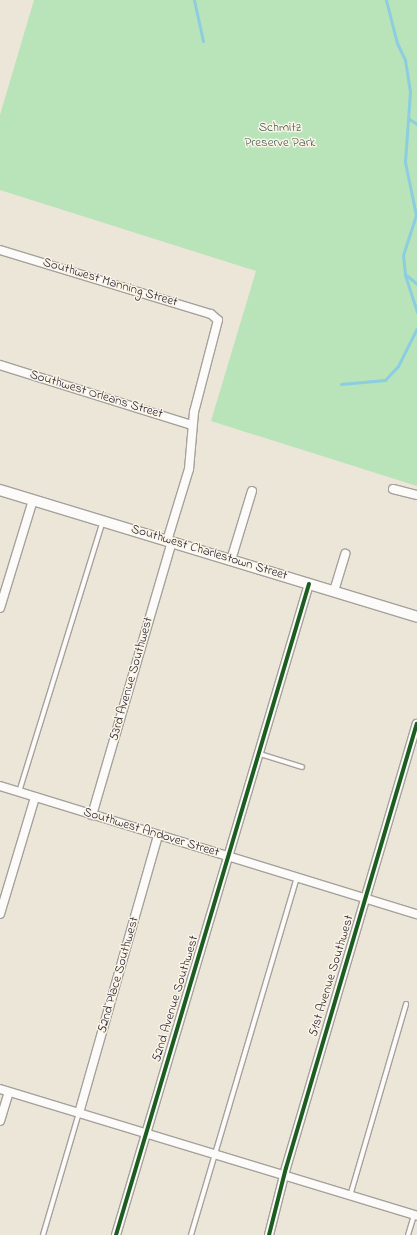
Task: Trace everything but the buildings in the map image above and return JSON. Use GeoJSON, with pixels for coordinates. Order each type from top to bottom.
{"type":"FeatureCollection","features":[{"type":"Feature","properties":{"kind":"street","name":"Southwest Manning Street"},"geometry":{"type":"LineString","coordinates":[[0,250],[211,314],[218,320]]}},
{"type":"Feature","properties":{"kind":"street","name":"53rd Avenue Southwest"},"geometry":{"type":"LineString","coordinates":[[92,815],[170,542],[189,469],[192,425],[218,320]]}},
{"type":"Feature","properties":{"kind":"street","name":"Southwest Orleans Street"},"geometry":{"type":"LineString","coordinates":[[0,365],[192,425]]}},
{"type":"Feature","properties":{"kind":"street"},"geometry":{"type":"LineString","coordinates":[[393,489],[417,495]]}},
{"type":"Feature","properties":{"kind":"street","name":"Southwest Charlestown Street"},"geometry":{"type":"LineString","coordinates":[[0,490],[103,520],[170,542],[417,617]]}},
{"type":"Feature","properties":{"kind":"street"},"geometry":{"type":"LineString","coordinates":[[231,560],[252,491]]}},
{"type":"Feature","properties":{"kind":"street"},"geometry":{"type":"LineString","coordinates":[[0,608],[33,500]]}},
{"type":"Feature","properties":{"kind":"street"},"geometry":{"type":"LineString","coordinates":[[334,592],[345,554]]}},
{"type":"Feature","properties":{"kind":"street","name":"52nd Avenue Southwest"},"geometry":{"type":"LineString","coordinates":[[116,1235],[310,584]]}},
{"type":"Feature","properties":{"kind":"street","name":"51st Avenue Southwest"},"geometry":{"type":"LineString","coordinates":[[269,1235],[284,1177],[417,724]]}},
{"type":"Feature","properties":{"kind":"street","name":"Southwest Andover Street"},"geometry":{"type":"LineString","coordinates":[[0,786],[229,858],[417,914]]}},
{"type":"Feature","properties":{"kind":"street"},"geometry":{"type":"LineString","coordinates":[[0,914],[35,797]]}},
{"type":"Feature","properties":{"kind":"street","name":"52nd Place Southwest"},"geometry":{"type":"LineString","coordinates":[[79,1113],[158,836]]}},
{"type":"Feature","properties":{"kind":"street"},"geometry":{"type":"LineString","coordinates":[[0,1089],[284,1177],[416,1215]]}},
{"type":"Feature","properties":{"kind":"street"},"geometry":{"type":"LineString","coordinates":[[0,1121],[9,1092]]}},
{"type":"Feature","properties":{"kind":"lane"},"geometry":{"type":"LineString","coordinates":[[19,792],[103,520]]}},
{"type":"Feature","properties":{"kind":"lane"},"geometry":{"type":"LineString","coordinates":[[260,754],[302,767]]}},
{"type":"Feature","properties":{"kind":"lane"},"geometry":{"type":"LineString","coordinates":[[191,1235],[297,878]]}},
{"type":"Feature","properties":{"kind":"lane"},"geometry":{"type":"LineString","coordinates":[[350,1196],[406,1004]]}},
{"type":"Feature","properties":{"kind":"lane"},"geometry":{"type":"LineString","coordinates":[[43,1235],[79,1113]]}},
{"type":"Feature","properties":{"kind":"lane"},"geometry":{"type":"LineString","coordinates":[[408,1235],[416,1215]]}},
{"type":"Feature","properties":{"kind":"green space","name":"Schmitz Preserve Park"},"geometry":{"type":"Polygon","coordinates":[[[34,0],[417,0],[417,486],[211,421],[256,271],[0,190],[0,115],[34,0]]]}},
{"type":"Feature","properties":{"kind":"waterway"},"geometry":{"type":"LineString","coordinates":[[194,0],[203,41]]}},
{"type":"Feature","properties":{"kind":"waterway"},"geometry":{"type":"LineString","coordinates":[[386,0],[397,43],[405,60],[410,92],[405,162],[416,215],[403,255],[405,275],[417,312]]}},
{"type":"Feature","properties":{"kind":"waterway"},"geometry":{"type":"LineString","coordinates":[[409,119],[417,124]]}},
{"type":"Feature","properties":{"kind":"waterway"},"geometry":{"type":"LineString","coordinates":[[406,275],[417,284]]}},
{"type":"Feature","properties":{"kind":"waterway"},"geometry":{"type":"LineString","coordinates":[[341,384],[385,380],[398,366],[417,328]]}},
{"type":"Feature","properties":{"kind":"cycle path"},"geometry":{"type":"LineString","coordinates":[[116,1235],[309,584]]}},
{"type":"Feature","properties":{"kind":"cycle path"},"geometry":{"type":"LineString","coordinates":[[269,1235],[286,1168],[417,724]]}}]}
